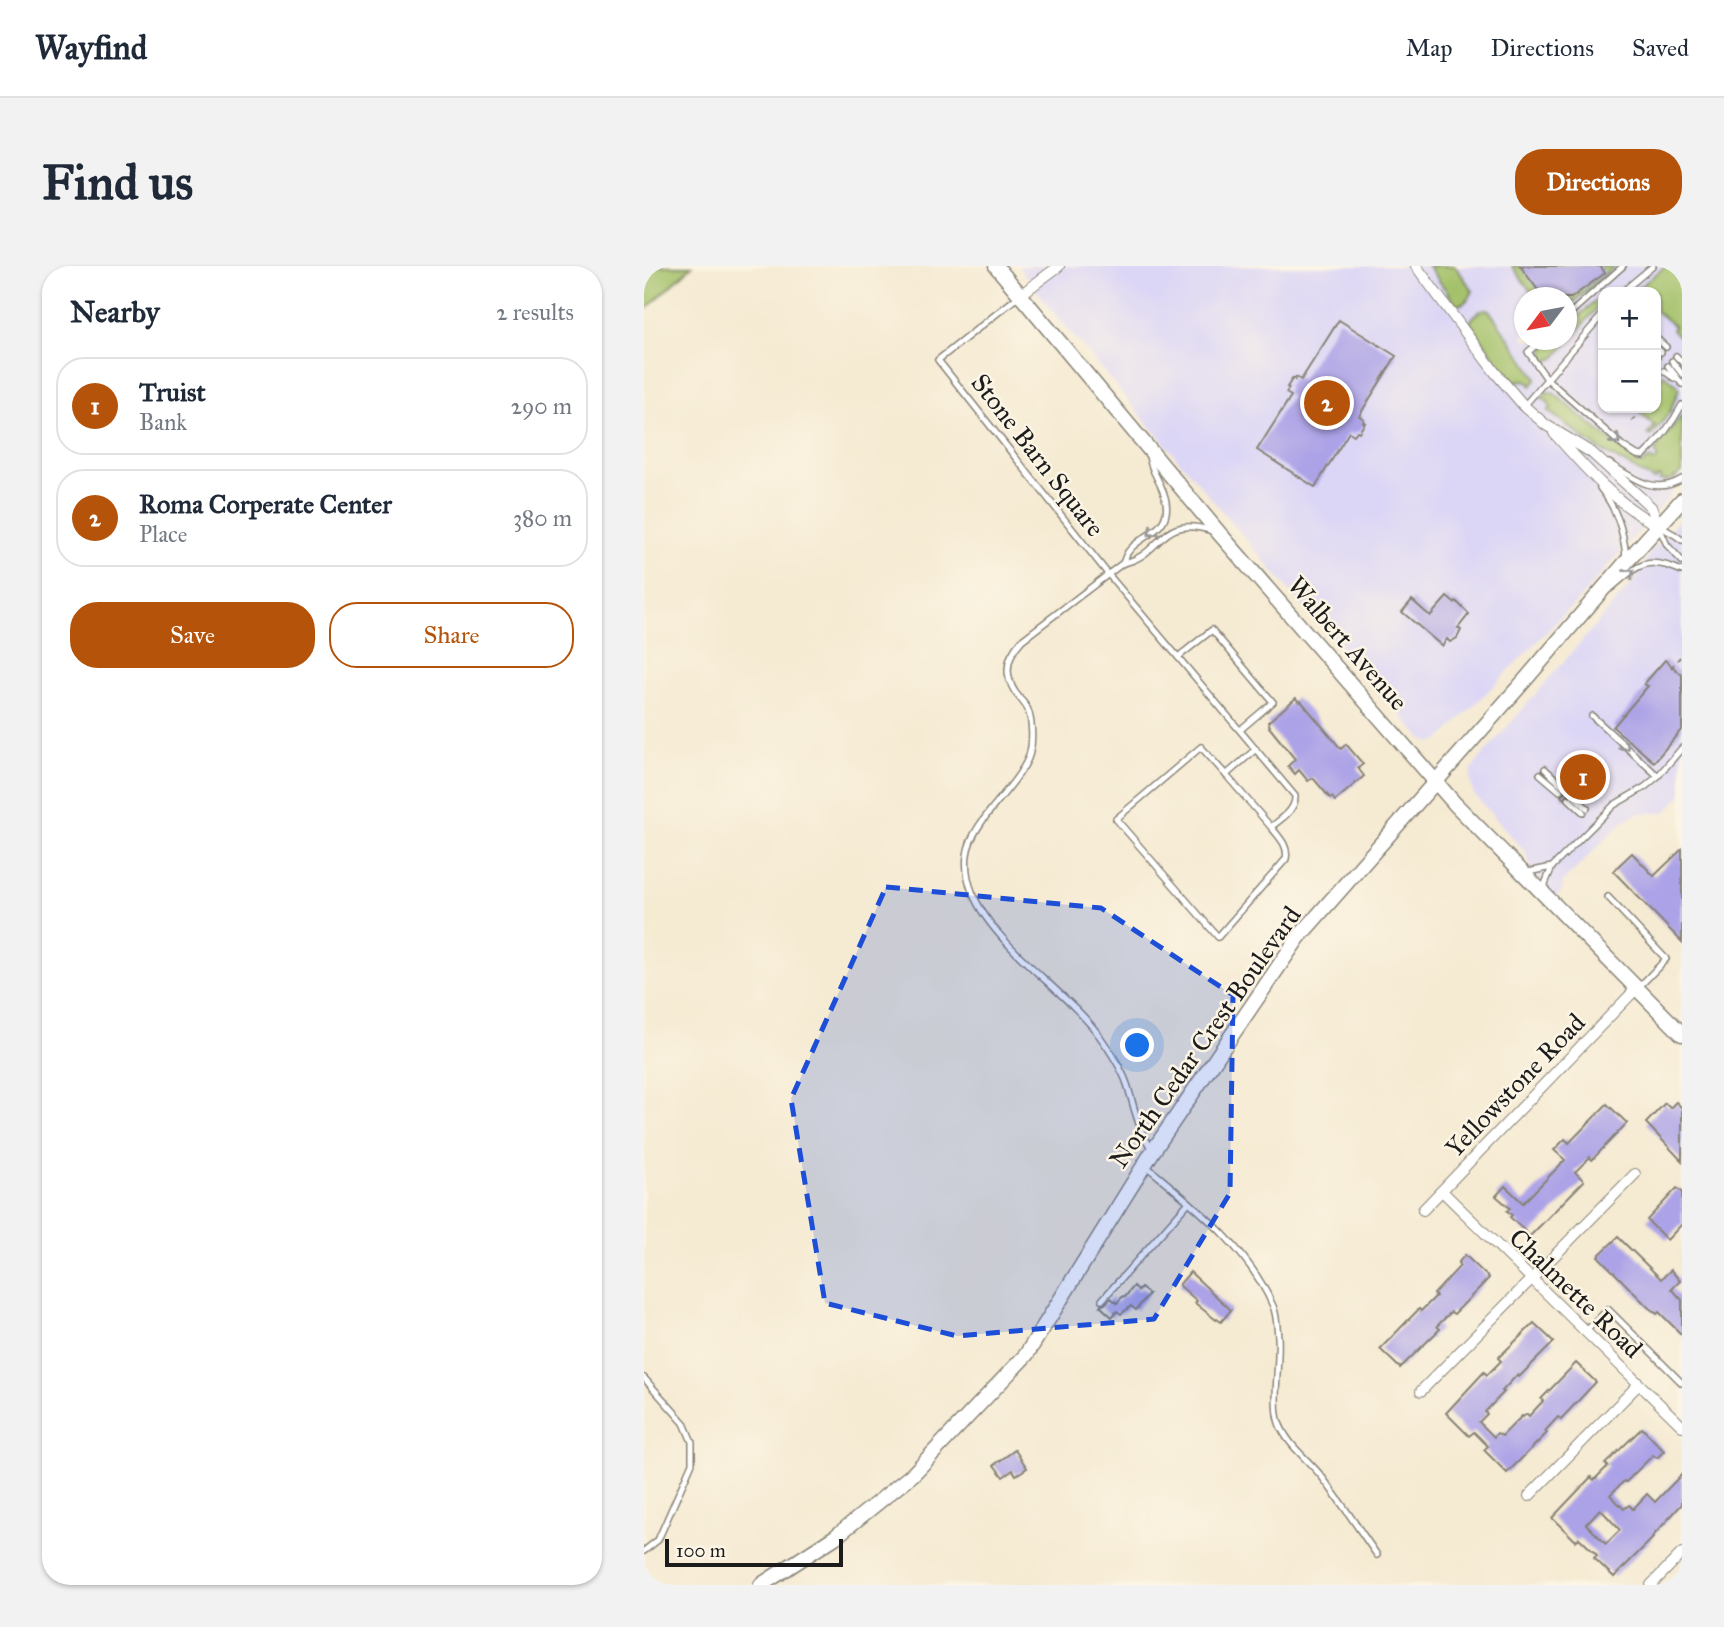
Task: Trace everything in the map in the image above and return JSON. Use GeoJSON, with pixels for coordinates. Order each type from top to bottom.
{"type":"FeatureCollection","features":[{"type":"Feature","properties":{"kind":"main road","name":"Walbert Avenue"},"geometry":{"type":"LineString","coordinates":[[996,266],[1219,533],[1436,782],[1521,873],[1682,1034]]}},
{"type":"Feature","properties":{"kind":"main road","name":"North Cedar Crest Boulevard"},"geometry":{"type":"LineString","coordinates":[[761,1585],[835,1537],[913,1474],[1026,1355],[1153,1151],[1298,938],[1682,500]]}},
{"type":"Feature","properties":{"kind":"street"},"geometry":{"type":"LineString","coordinates":[[1019,296],[1059,266]]}},
{"type":"Feature","properties":{"kind":"street"},"geometry":{"type":"LineString","coordinates":[[1416,266],[1494,372],[1524,406],[1546,425],[1583,467],[1641,518],[1659,526]]}},
{"type":"Feature","properties":{"kind":"street"},"geometry":{"type":"LineString","coordinates":[[1546,425],[1592,453],[1651,507],[1659,526]]}},
{"type":"Feature","properties":{"kind":"street","name":"Yellowstone Road"},"geometry":{"type":"LineString","coordinates":[[1423,1210],[1636,989]]}},
{"type":"Feature","properties":{"kind":"street"},"geometry":{"type":"LineString","coordinates":[[1421,1391],[1634,1174]]}},
{"type":"Feature","properties":{"kind":"street","name":"Chalmette Road"},"geometry":{"type":"LineString","coordinates":[[1442,1191],[1682,1426]]}},
{"type":"Feature","properties":{"kind":"street"},"geometry":{"type":"LineString","coordinates":[[1529,1496],[1639,1384]]}},
{"type":"Feature","properties":{"kind":"street"},"geometry":{"type":"LineString","coordinates":[[1651,1585],[1682,1553]]}},
{"type":"Feature","properties":{"kind":"lane"},"geometry":{"type":"LineString","coordinates":[[1577,307],[1623,266]]}},
{"type":"Feature","properties":{"kind":"lane"},"geometry":{"type":"LineString","coordinates":[[1628,287],[1653,266]]}},
{"type":"Feature","properties":{"kind":"lane","name":"Stone Barn Square"},"geometry":{"type":"LineString","coordinates":[[1019,296],[939,360],[1108,574],[1295,796],[1296,801],[1291,810],[1271,827]]}},
{"type":"Feature","properties":{"kind":"lane"},"geometry":{"type":"LineString","coordinates":[[1524,406],[1598,320]]}},
{"type":"Feature","properties":{"kind":"lane"},"geometry":{"type":"LineString","coordinates":[[1530,350],[1528,352],[1546,379],[1624,447],[1640,456],[1663,435],[1682,405]]}},
{"type":"Feature","properties":{"kind":"lane"},"geometry":{"type":"LineString","coordinates":[[1670,363],[1682,362]]}},
{"type":"Feature","properties":{"kind":"lane"},"geometry":{"type":"LineString","coordinates":[[1670,363],[1682,374]]}},
{"type":"Feature","properties":{"kind":"lane"},"geometry":{"type":"LineString","coordinates":[[1670,363],[1682,384]]}},
{"type":"Feature","properties":{"kind":"lane"},"geometry":{"type":"LineString","coordinates":[[1123,563],[1128,551],[1159,526],[1167,515],[1167,503],[1149,464],[1148,449]]}},
{"type":"Feature","properties":{"kind":"lane"},"geometry":{"type":"LineString","coordinates":[[1592,453],[1646,484],[1669,486],[1682,479]]}},
{"type":"Feature","properties":{"kind":"lane"},"geometry":{"type":"LineString","coordinates":[[1583,467],[1605,494],[1620,523],[1627,561]]}},
{"type":"Feature","properties":{"kind":"lane"},"geometry":{"type":"LineString","coordinates":[[1153,1151],[1142,1131],[1126,1081],[1098,1033],[1002,938],[974,898],[966,867],[967,852],[971,838],[1014,782],[1030,753],[1031,731],[1027,708],[1014,691],[1007,668],[1012,650],[1021,640],[1108,574],[1123,563],[1135,561],[1170,532],[1191,526],[1219,533]]}},
{"type":"Feature","properties":{"kind":"lane"},"geometry":{"type":"LineString","coordinates":[[1659,526],[1682,540]]}},
{"type":"Feature","properties":{"kind":"lane"},"geometry":{"type":"LineString","coordinates":[[1659,526],[1667,545],[1682,561]]}},
{"type":"Feature","properties":{"kind":"lane"},"geometry":{"type":"LineString","coordinates":[[1587,609],[1640,565],[1658,563],[1682,571]]}},
{"type":"Feature","properties":{"kind":"lane"},"geometry":{"type":"LineString","coordinates":[[1178,657],[1212,630],[1273,702],[1240,730]]}},
{"type":"Feature","properties":{"kind":"lane"},"geometry":{"type":"LineString","coordinates":[[1592,716],[1658,776]]}},
{"type":"Feature","properties":{"kind":"lane"},"geometry":{"type":"LineString","coordinates":[[1201,747],[1271,827],[1286,845],[1286,859],[1218,937],[1116,819],[1201,747]]}},
{"type":"Feature","properties":{"kind":"lane"},"geometry":{"type":"LineString","coordinates":[[1549,900],[1545,884],[1552,867],[1614,805],[1658,776],[1682,748]]}},
{"type":"Feature","properties":{"kind":"lane"},"geometry":{"type":"LineString","coordinates":[[1226,775],[1256,749]]}},
{"type":"Feature","properties":{"kind":"lane"},"geometry":{"type":"LineString","coordinates":[[1542,772],[1562,789]]}},
{"type":"Feature","properties":{"kind":"lane"},"geometry":{"type":"LineString","coordinates":[[1571,797],[1585,810]]}},
{"type":"Feature","properties":{"kind":"lane"},"geometry":{"type":"LineString","coordinates":[[1521,873],[1552,867]]}},
{"type":"Feature","properties":{"kind":"lane"},"geometry":{"type":"LineString","coordinates":[[1608,897],[1667,959],[1636,989]]}},
{"type":"Feature","properties":{"kind":"lane"},"geometry":{"type":"LineString","coordinates":[[1145,1165],[1239,1249],[1274,1308],[1278,1340],[1278,1420],[1296,1450],[1320,1474],[1377,1555]]}},
{"type":"Feature","properties":{"kind":"lane"},"geometry":{"type":"LineString","coordinates":[[1102,1300],[1189,1202]]}},
{"type":"Feature","properties":{"kind":"lane"},"geometry":{"type":"LineString","coordinates":[[1586,1331],[1608,1309],[1682,1383]]}},
{"type":"Feature","properties":{"kind":"lane"},"geometry":{"type":"LineString","coordinates":[[644,1378],[684,1423],[692,1442],[692,1463],[658,1540],[644,1552]]}},
{"type":"Feature","properties":{"kind":"path"},"geometry":{"type":"LineString","coordinates":[[1632,421],[1640,413]]}},
{"type":"Feature","properties":{"kind":"path"},"geometry":{"type":"LineString","coordinates":[[1671,668],[1680,657]]}},
{"type":"Feature","properties":{"kind":"highlighted area"},"geometry":{"type":"Polygon","coordinates":[[[886,887],[1101,908],[1233,995],[1230,1193],[1154,1319],[957,1336],[825,1303],[791,1099],[886,887]]]}},
{"type":"Feature","properties":{"kind":"shaded area"},"geometry":{"type":"Polygon","coordinates":[[[1018,266],[1682,266],[1682,473],[1670,496],[1582,596],[1446,734],[1438,741],[1430,743],[1421,738],[1360,666],[1324,631],[1053,312],[1018,266]]]}},
{"type":"Feature","properties":{"kind":"shaded area"},"geometry":{"type":"Polygon","coordinates":[[[1682,516],[1682,794],[1665,813],[1638,813],[1621,823],[1562,883],[1563,889],[1555,897],[1533,873],[1526,853],[1474,794],[1470,779],[1472,770],[1637,577],[1650,553],[1682,516]]]}},
{"type":"Feature","properties":{"kind":"green space"},"geometry":{"type":"Polygon","coordinates":[[[644,266],[692,266],[644,311],[644,266]]]}},
{"type":"Feature","properties":{"kind":"green space"},"geometry":{"type":"Polygon","coordinates":[[[1428,266],[1455,266],[1473,291],[1469,298],[1457,305],[1428,266]]]}},
{"type":"Feature","properties":{"kind":"green space"},"geometry":{"type":"Polygon","coordinates":[[[1512,266],[1615,266],[1577,299],[1577,287],[1528,287],[1512,266]]]}},
{"type":"Feature","properties":{"kind":"green space"},"geometry":{"type":"Polygon","coordinates":[[[1666,266],[1682,266],[1682,339],[1672,330],[1674,326],[1661,315],[1661,287],[1639,287],[1666,266]]]}},
{"type":"Feature","properties":{"kind":"green space"},"geometry":{"type":"Polygon","coordinates":[[[1598,299],[1598,307],[1577,332],[1577,318],[1598,299]]]}},
{"type":"Feature","properties":{"kind":"green space"},"geometry":{"type":"Polygon","coordinates":[[[1489,310],[1514,346],[1514,350],[1517,350],[1536,377],[1531,386],[1525,380],[1516,383],[1499,364],[1470,322],[1481,311],[1489,310]]]}},
{"type":"Feature","properties":{"kind":"green space"},"geometry":{"type":"Polygon","coordinates":[[[1544,350],[1562,350],[1548,361],[1544,350]]]}},
{"type":"Feature","properties":{"kind":"green space"},"geometry":{"type":"Polygon","coordinates":[[[1664,374],[1679,389],[1670,412],[1651,436],[1648,434],[1655,426],[1642,413],[1661,413],[1661,377],[1664,374]]]}},
{"type":"Feature","properties":{"kind":"green space"},"geometry":{"type":"Polygon","coordinates":[[[1552,392],[1639,464],[1650,459],[1654,462],[1657,460],[1655,451],[1682,415],[1682,472],[1671,480],[1660,481],[1660,477],[1657,477],[1654,480],[1597,448],[1548,411],[1551,408],[1541,397],[1552,392]]]}},
{"type":"Feature","properties":{"kind":"building"},"geometry":{"type":"Polygon","coordinates":[[[1520,266],[1600,266],[1605,273],[1577,294],[1577,287],[1536,287],[1520,266]]]}},
{"type":"Feature","properties":{"kind":"building"},"geometry":{"type":"Polygon","coordinates":[[[1339,320],[1396,356],[1359,416],[1365,423],[1354,435],[1349,432],[1315,487],[1257,450],[1291,396],[1286,393],[1289,388],[1287,387],[1293,378],[1301,380],[1339,320]]]}},
{"type":"Feature","properties":{"kind":"building"},"geometry":{"type":"Polygon","coordinates":[[[1447,597],[1454,603],[1456,601],[1469,614],[1458,628],[1461,630],[1457,638],[1450,642],[1447,639],[1442,646],[1402,612],[1412,600],[1430,616],[1447,597]]]}},
{"type":"Feature","properties":{"kind":"building"},"geometry":{"type":"Polygon","coordinates":[[[1665,660],[1682,675],[1682,729],[1654,762],[1613,727],[1648,686],[1644,684],[1665,660]]]}},
{"type":"Feature","properties":{"kind":"building"},"geometry":{"type":"Polygon","coordinates":[[[1296,698],[1341,749],[1346,744],[1363,764],[1358,768],[1364,776],[1335,801],[1313,778],[1308,781],[1299,770],[1295,774],[1288,766],[1295,759],[1269,727],[1268,722],[1296,698]]]}},
{"type":"Feature","properties":{"kind":"building"},"geometry":{"type":"Polygon","coordinates":[[[1585,756],[1601,770],[1597,774],[1604,780],[1589,796],[1582,790],[1579,794],[1572,790],[1564,799],[1561,796],[1569,788],[1564,780],[1585,756]]]}},
{"type":"Feature","properties":{"kind":"building"},"geometry":{"type":"Polygon","coordinates":[[[1682,849],[1682,942],[1613,871],[1632,853],[1654,876],[1682,849]]]}},
{"type":"Feature","properties":{"kind":"building"},"geometry":{"type":"Polygon","coordinates":[[[1676,1102],[1682,1108],[1682,1161],[1646,1123],[1665,1103],[1670,1108],[1676,1102]]]}},
{"type":"Feature","properties":{"kind":"building"},"geometry":{"type":"Polygon","coordinates":[[[1607,1104],[1627,1123],[1592,1160],[1590,1157],[1575,1172],[1584,1181],[1530,1236],[1510,1217],[1512,1215],[1507,1211],[1510,1208],[1496,1196],[1505,1186],[1523,1203],[1565,1160],[1554,1150],[1565,1139],[1569,1143],[1607,1104]]]}},
{"type":"Feature","properties":{"kind":"building"},"geometry":{"type":"Polygon","coordinates":[[[1677,1188],[1682,1192],[1682,1224],[1667,1240],[1647,1220],[1677,1188]]]}},
{"type":"Feature","properties":{"kind":"building"},"geometry":{"type":"Polygon","coordinates":[[[1618,1237],[1661,1279],[1671,1270],[1680,1281],[1672,1289],[1682,1300],[1682,1335],[1659,1312],[1657,1314],[1648,1307],[1598,1256],[1618,1237]]]}},
{"type":"Feature","properties":{"kind":"building"},"geometry":{"type":"Polygon","coordinates":[[[1465,1255],[1489,1278],[1454,1314],[1451,1312],[1437,1326],[1440,1329],[1400,1368],[1380,1349],[1419,1309],[1421,1311],[1436,1296],[1434,1294],[1460,1266],[1458,1263],[1465,1255]]]}},
{"type":"Feature","properties":{"kind":"building"},"geometry":{"type":"Polygon","coordinates":[[[1190,1272],[1231,1310],[1221,1322],[1195,1303],[1197,1301],[1179,1285],[1190,1272]]]}},
{"type":"Feature","properties":{"kind":"building"},"geometry":{"type":"Polygon","coordinates":[[[1134,1286],[1149,1294],[1136,1310],[1131,1306],[1121,1314],[1117,1311],[1112,1317],[1100,1306],[1111,1298],[1117,1303],[1134,1286]]]}},
{"type":"Feature","properties":{"kind":"building"},"geometry":{"type":"Polygon","coordinates":[[[1534,1323],[1554,1342],[1519,1377],[1517,1375],[1485,1412],[1487,1414],[1479,1422],[1494,1437],[1497,1433],[1502,1436],[1522,1416],[1529,1416],[1543,1401],[1541,1399],[1576,1363],[1596,1382],[1561,1419],[1558,1417],[1545,1431],[1547,1433],[1507,1473],[1484,1450],[1488,1446],[1474,1432],[1469,1436],[1446,1413],[1484,1372],[1487,1375],[1501,1361],[1498,1358],[1534,1323]]]}},
{"type":"Feature","properties":{"kind":"building"},"geometry":{"type":"Polygon","coordinates":[[[1642,1428],[1664,1451],[1657,1458],[1653,1455],[1610,1495],[1624,1509],[1629,1505],[1633,1509],[1647,1494],[1655,1502],[1682,1474],[1682,1504],[1614,1577],[1594,1558],[1597,1555],[1579,1538],[1576,1541],[1552,1518],[1591,1477],[1594,1480],[1608,1466],[1605,1464],[1642,1428]],[[1600,1509],[1586,1524],[1606,1544],[1620,1530],[1600,1509]]]}},
{"type":"Feature","properties":{"kind":"building"},"geometry":{"type":"Polygon","coordinates":[[[1015,1450],[1027,1468],[1016,1475],[1013,1470],[1003,1477],[994,1465],[1015,1450]]]}},
{"type":"Feature","properties":{"kind":"place","name":"Roma Corperate Center"},"geometry":{"type":"Point","coordinates":[1327,403]}},
{"type":"Feature","properties":{"kind":"place","name":"Truist"},"geometry":{"type":"Point","coordinates":[1583,777]}}]}
